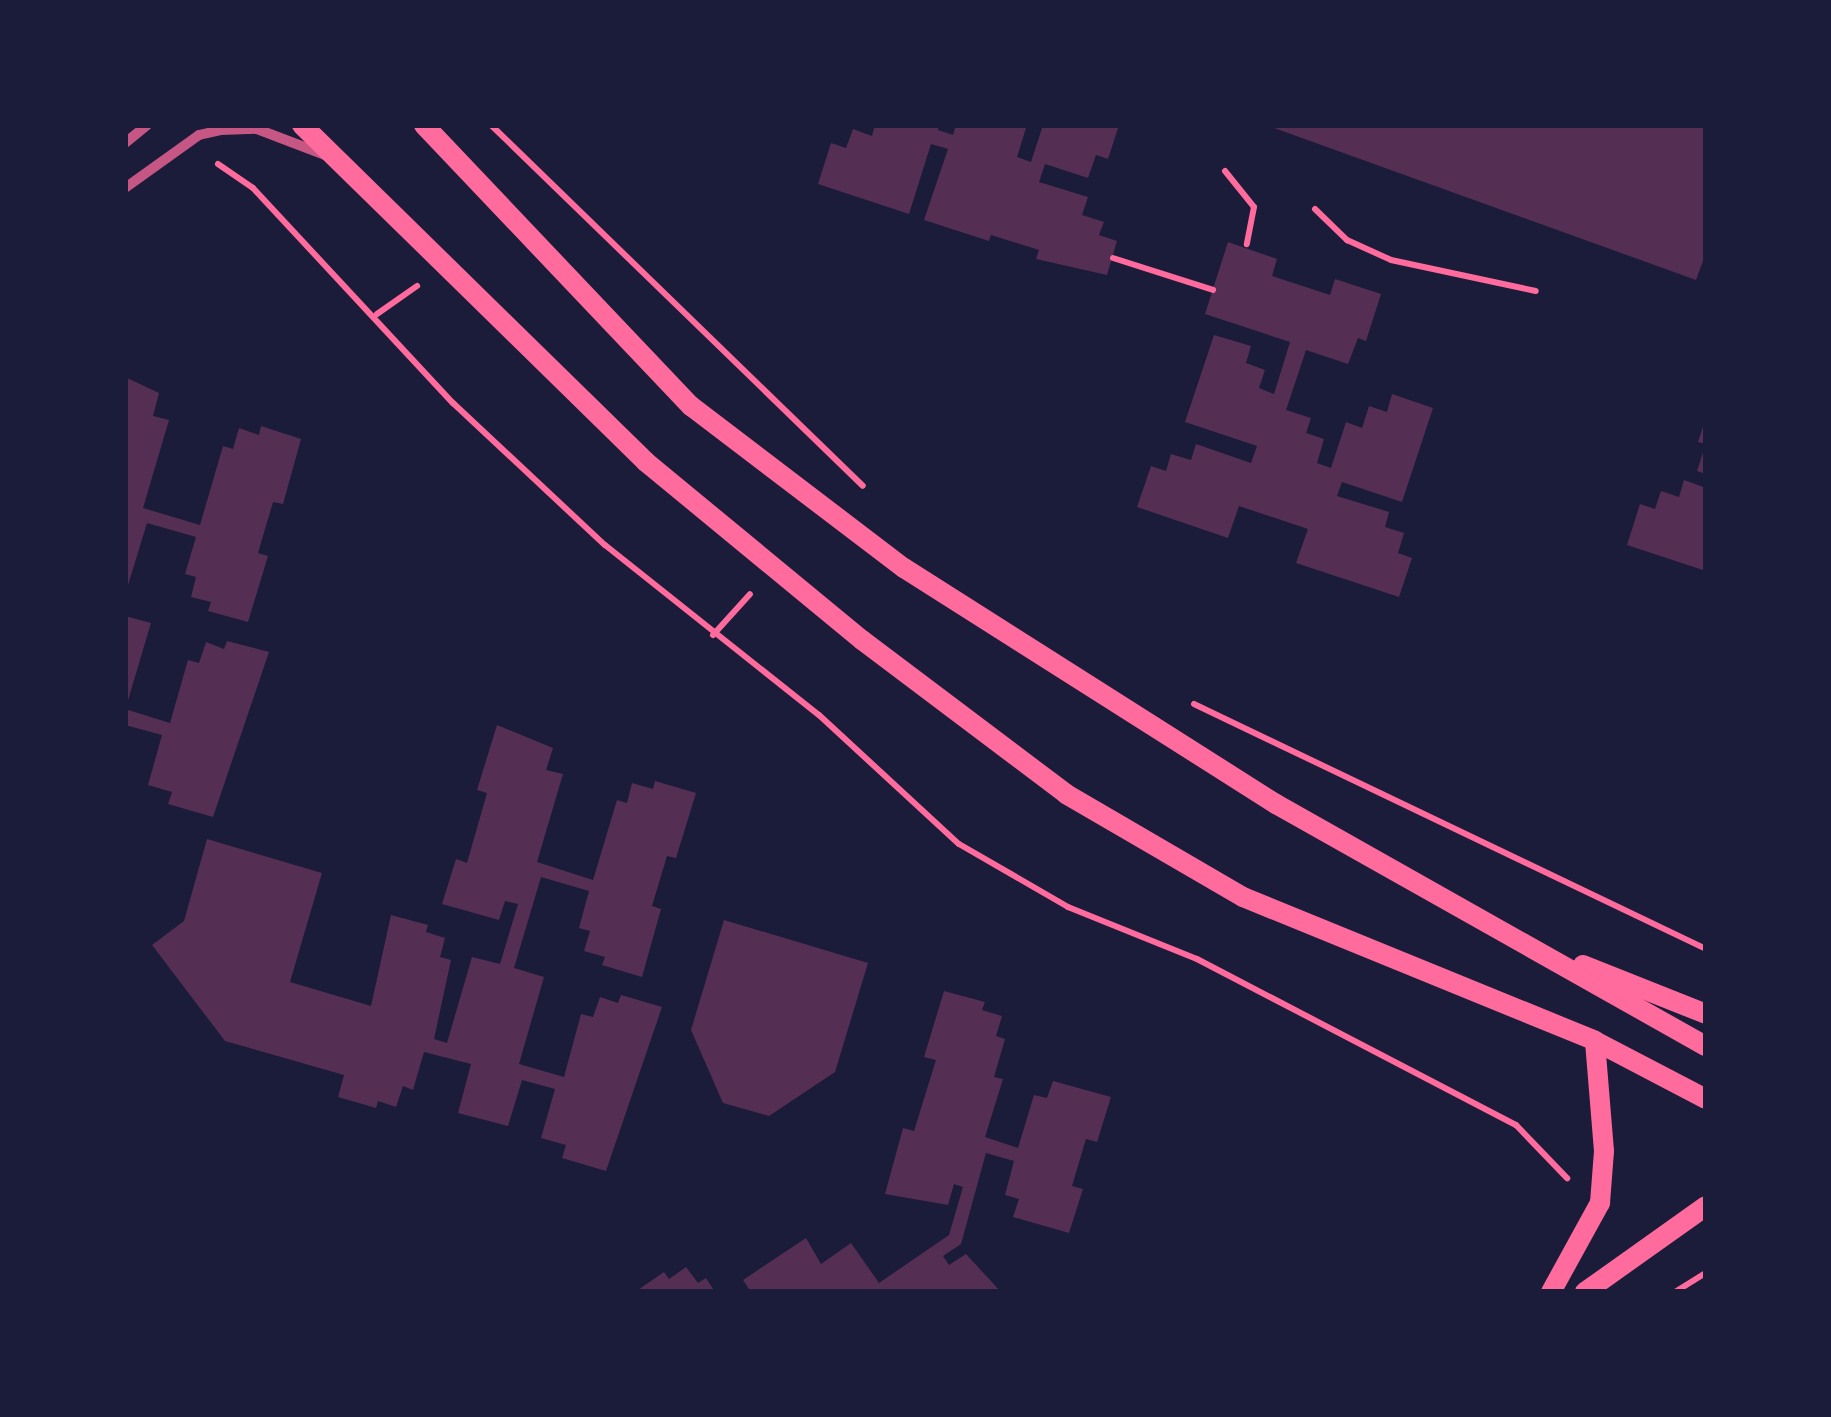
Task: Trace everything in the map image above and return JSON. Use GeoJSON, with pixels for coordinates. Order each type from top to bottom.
{"type":"FeatureCollection","features":[{"type":"Feature","properties":{"kind":"main road"},"geometry":{"type":"LineString","coordinates":[[302,125],[326,155],[646,462],[1066,794],[1243,898],[1595,1041],[1706,1099]]}},
{"type":"Feature","properties":{"kind":"main road"},"geometry":{"type":"LineString","coordinates":[[424,125],[691,406],[858,534],[1110,704],[1458,909],[1706,1046]]}},
{"type":"Feature","properties":{"kind":"main road"},"geometry":{"type":"LineString","coordinates":[[1458,909],[1706,1014]]}},
{"type":"Feature","properties":{"kind":"main road"},"geometry":{"type":"LineString","coordinates":[[1551,1292],[1600,1203],[1604,1151],[1595,1041]]}},
{"type":"Feature","properties":{"kind":"main road"},"geometry":{"type":"LineString","coordinates":[[1585,1292],[1706,1206]]}},
{"type":"Feature","properties":{"kind":"street"},"geometry":{"type":"LineString","coordinates":[[125,143],[147,125]]}},
{"type":"Feature","properties":{"kind":"street"},"geometry":{"type":"LineString","coordinates":[[125,188],[199,135],[258,129],[326,155]]}},
{"type":"Feature","properties":{"kind":"path"},"geometry":{"type":"LineString","coordinates":[[491,125],[872,494]]}},
{"type":"Feature","properties":{"kind":"path"},"geometry":{"type":"LineString","coordinates":[[199,135],[216,163],[253,188],[378,314],[454,403],[713,635],[819,716],[959,844],[1068,907],[1197,959],[1516,1124],[1546,1162]]}},
{"type":"Feature","properties":{"kind":"path"},"geometry":{"type":"LineString","coordinates":[[1226,171],[1254,207],[1247,244]]}},
{"type":"Feature","properties":{"kind":"path"},"geometry":{"type":"LineString","coordinates":[[1315,209],[1347,240],[1391,260],[1536,291]]}},
{"type":"Feature","properties":{"kind":"path"},"geometry":{"type":"LineString","coordinates":[[1113,258],[1213,290]]}},
{"type":"Feature","properties":{"kind":"path"},"geometry":{"type":"LineString","coordinates":[[378,314],[443,268]]}},
{"type":"Feature","properties":{"kind":"path"},"geometry":{"type":"LineString","coordinates":[[713,635],[775,567]]}},
{"type":"Feature","properties":{"kind":"path"},"geometry":{"type":"LineString","coordinates":[[1188,700],[1706,950]]}},
{"type":"Feature","properties":{"kind":"path"},"geometry":{"type":"LineString","coordinates":[[1675,1292],[1706,1273]]}},
{"type":"Feature","properties":{"kind":"building"},"geometry":{"type":"Polygon","coordinates":[[[875,125],[939,125],[938,130],[953,135],[956,125],[1027,125],[1017,157],[1031,162],[1043,125],[1119,125],[1108,159],[1096,155],[1088,178],[1045,164],[1039,182],[1088,197],[1082,215],[1104,222],[1099,235],[1117,241],[1107,275],[1036,259],[1039,250],[991,235],[989,241],[924,220],[948,149],[931,144],[909,214],[818,184],[831,143],[846,148],[853,129],[872,136],[875,125]]]}},
{"type":"Feature","properties":{"kind":"building"},"geometry":{"type":"Polygon","coordinates":[[[1266,125],[1706,125],[1706,253],[1696,280],[1266,125]]]}},
{"type":"Feature","properties":{"kind":"building"},"geometry":{"type":"Polygon","coordinates":[[[1228,242],[1277,259],[1272,276],[1330,295],[1335,279],[1381,294],[1366,341],[1358,338],[1348,364],[1306,350],[1286,410],[1311,418],[1306,433],[1324,439],[1317,463],[1331,468],[1346,422],[1362,428],[1369,406],[1387,412],[1392,394],[1433,408],[1402,502],[1342,482],[1337,496],[1389,512],[1385,527],[1404,533],[1398,553],[1412,558],[1399,597],[1296,563],[1308,529],[1239,506],[1228,538],[1137,507],[1151,466],[1166,471],[1171,454],[1191,460],[1196,444],[1251,463],[1257,446],[1185,422],[1214,335],[1251,346],[1246,363],[1265,370],[1259,388],[1274,394],[1290,342],[1205,314],[1228,242]]]}},
{"type":"Feature","properties":{"kind":"building"},"geometry":{"type":"Polygon","coordinates":[[[125,377],[159,393],[153,416],[169,420],[143,508],[200,525],[223,446],[233,449],[239,428],[259,435],[261,426],[301,439],[283,504],[273,502],[258,553],[268,556],[248,622],[208,611],[211,602],[191,597],[196,577],[185,574],[196,537],[147,523],[125,595],[125,377]]]}},
{"type":"Feature","properties":{"kind":"building"},"geometry":{"type":"Polygon","coordinates":[[[1706,421],[1706,444],[1698,442],[1706,421]]]}},
{"type":"Feature","properties":{"kind":"building"},"geometry":{"type":"Polygon","coordinates":[[[1706,446],[1706,474],[1697,471],[1706,446]]]}},
{"type":"Feature","properties":{"kind":"building"},"geometry":{"type":"Polygon","coordinates":[[[1684,480],[1706,488],[1706,571],[1627,545],[1640,504],[1655,509],[1661,491],[1679,497],[1684,480]]]}},
{"type":"Feature","properties":{"kind":"building"},"geometry":{"type":"Polygon","coordinates":[[[125,616],[151,623],[126,707],[125,707],[125,616]]]}},
{"type":"Feature","properties":{"kind":"building"},"geometry":{"type":"Polygon","coordinates":[[[227,641],[269,652],[213,817],[168,804],[172,792],[148,785],[162,735],[125,725],[125,709],[170,723],[188,660],[199,663],[206,642],[224,649],[227,641]]]}},
{"type":"Feature","properties":{"kind":"building"},"geometry":{"type":"Polygon","coordinates":[[[497,725],[553,748],[546,770],[563,774],[537,862],[593,880],[617,800],[627,803],[632,783],[653,789],[655,781],[696,793],[676,858],[667,856],[652,906],[661,909],[642,977],[602,965],[605,957],[584,951],[590,931],[579,928],[589,891],[541,877],[514,968],[544,977],[519,1064],[564,1077],[581,1014],[593,1017],[600,997],[618,1003],[621,995],[662,1007],[606,1171],[562,1158],[566,1145],[541,1138],[555,1089],[522,1080],[508,1126],[458,1113],[471,1064],[424,1052],[413,1090],[403,1086],[396,1107],[378,1101],[376,1108],[338,1097],[344,1075],[225,1041],[152,945],[184,921],[207,839],[322,873],[290,982],[371,1006],[391,915],[428,925],[426,932],[445,938],[440,957],[451,960],[434,1039],[447,1043],[472,957],[500,964],[518,904],[505,901],[499,920],[442,904],[456,859],[467,863],[487,793],[477,790],[497,725]]]}},
{"type":"Feature","properties":{"kind":"building"},"geometry":{"type":"Polygon","coordinates":[[[724,920],[868,963],[835,1072],[769,1116],[723,1103],[691,1030],[724,920]]]}},
{"type":"Feature","properties":{"kind":"building"},"geometry":{"type":"Polygon","coordinates":[[[944,991],[985,1002],[982,1010],[1002,1016],[996,1036],[1005,1039],[994,1077],[1003,1079],[985,1137],[1018,1148],[1034,1095],[1047,1098],[1053,1081],[1111,1097],[1097,1142],[1086,1139],[1072,1186],[1083,1189],[1069,1233],[1013,1217],[1019,1199],[1005,1195],[1014,1161],[986,1153],[961,1244],[943,1256],[949,1265],[966,1254],[1001,1292],[751,1292],[743,1280],[806,1238],[821,1264],[851,1243],[879,1283],[949,1235],[963,1187],[954,1184],[948,1205],[885,1194],[903,1128],[914,1131],[936,1060],[924,1057],[944,991]]]}},
{"type":"Feature","properties":{"kind":"building"},"geometry":{"type":"Polygon","coordinates":[[[686,1267],[698,1283],[706,1278],[715,1292],[635,1292],[664,1272],[669,1279],[686,1267]]]}}]}
